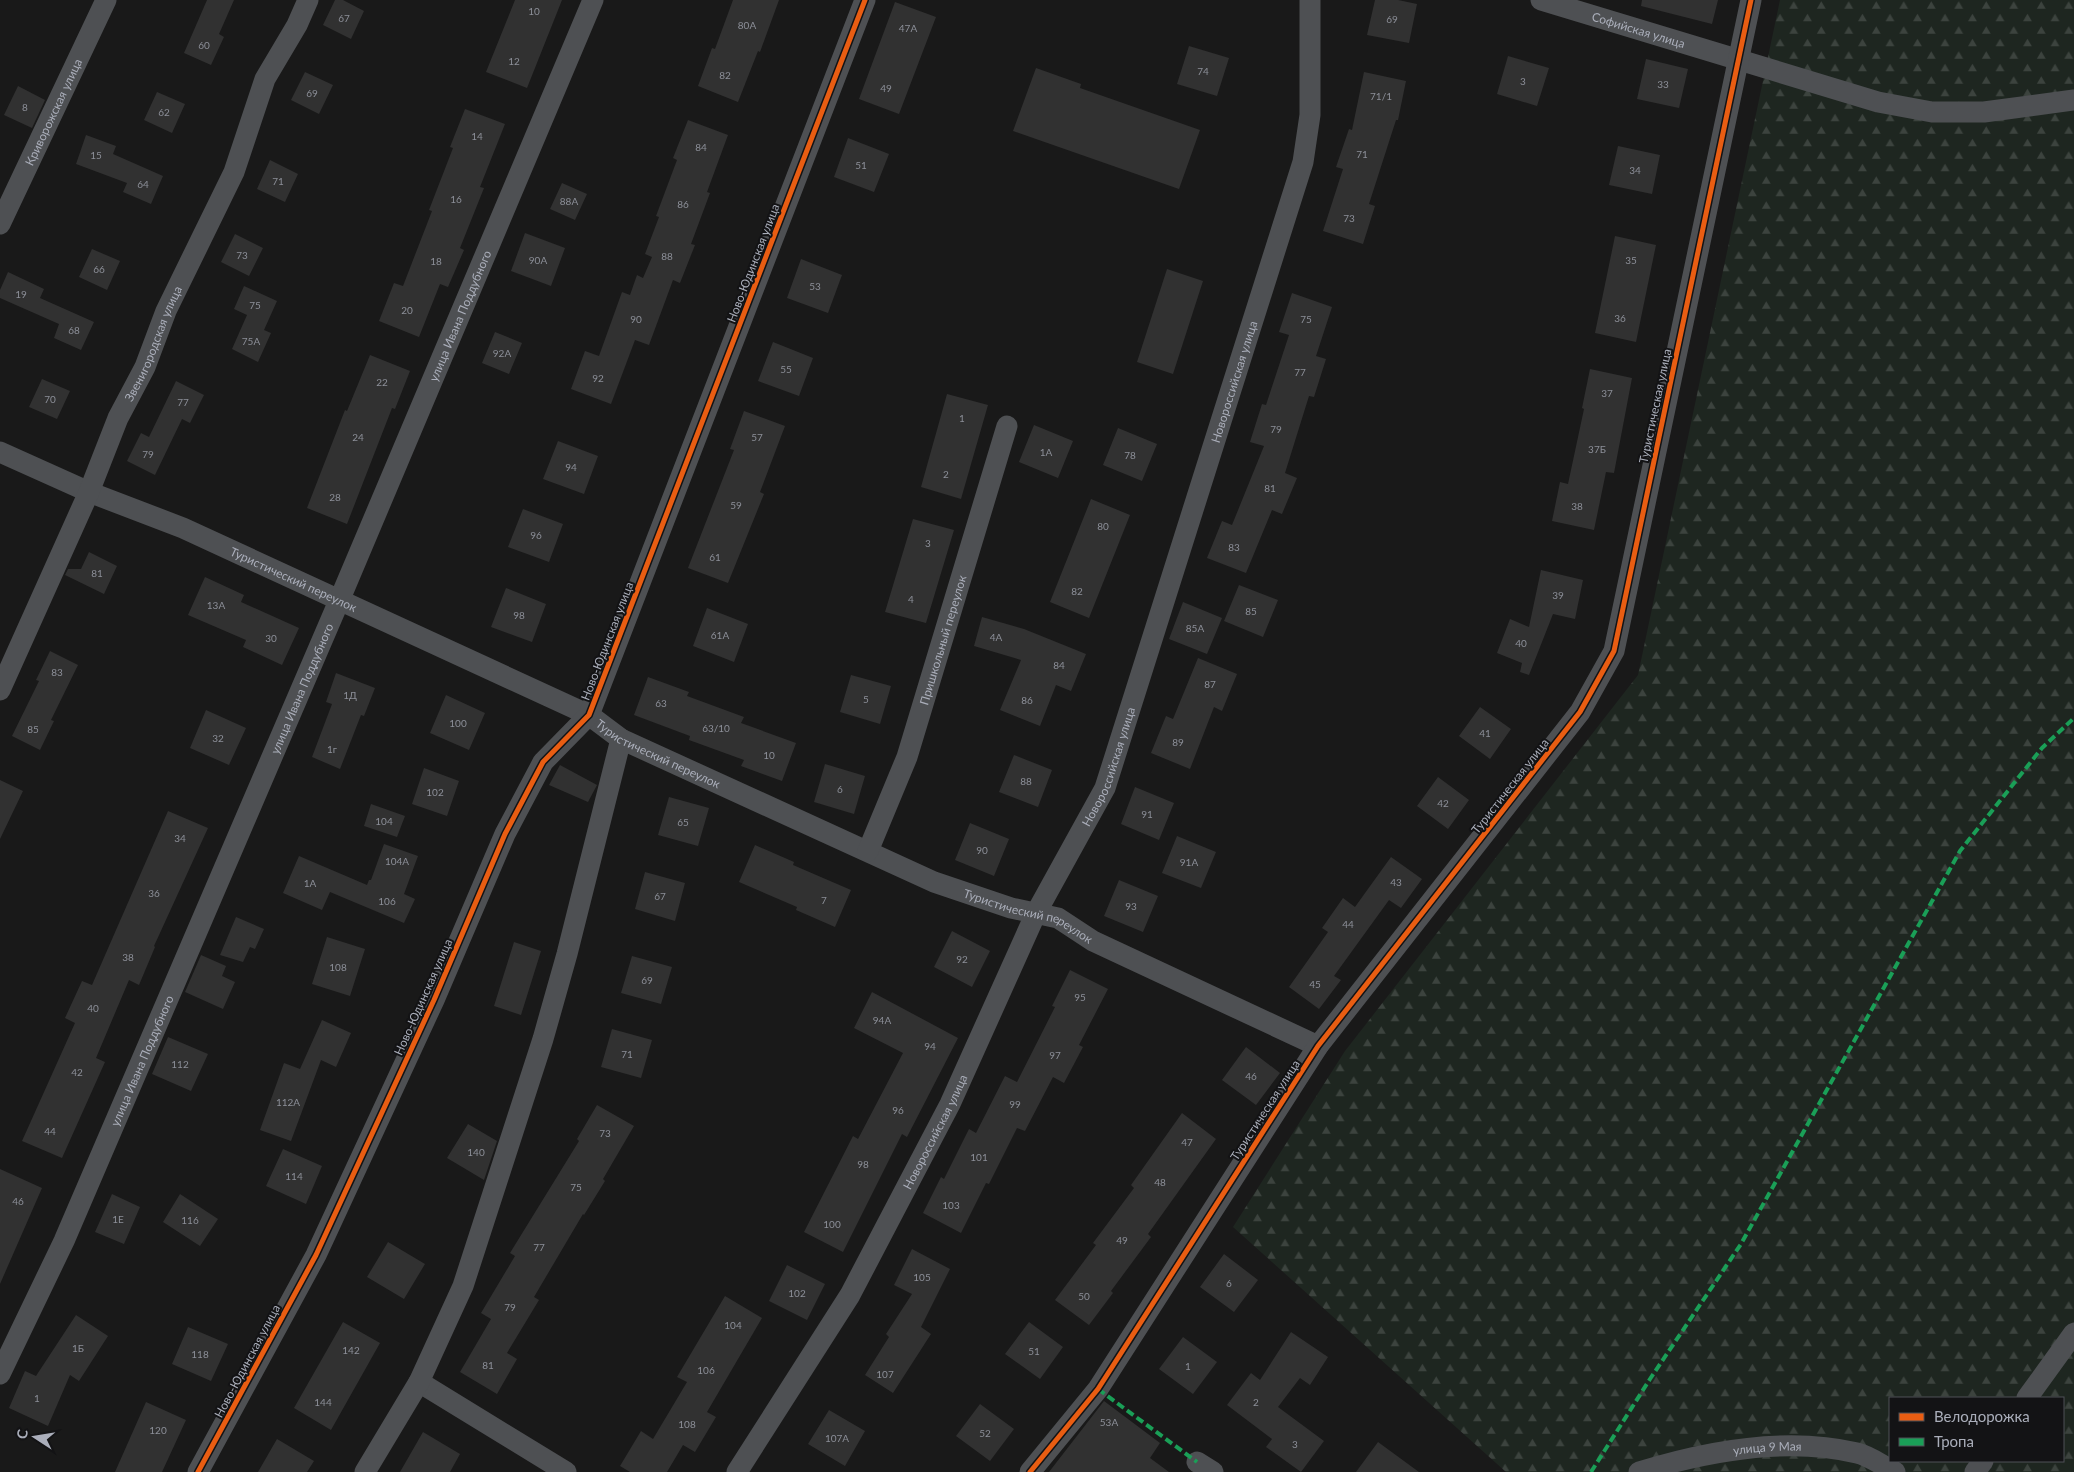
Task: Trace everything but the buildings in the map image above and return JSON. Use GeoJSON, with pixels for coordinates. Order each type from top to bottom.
{"type":"FeatureCollection","features":[{"type":"Feature","properties":{"kind":"street","name":"Криворожская улица"},"geometry":{"type":"LineString","coordinates":[[0,224],[106,0]]}},
{"type":"Feature","properties":{"kind":"street","name":"Звенигородская улица"},"geometry":{"type":"LineString","coordinates":[[0,690],[89,492],[118,418],[145,366],[166,311],[234,172],[266,79],[297,25],[308,0]]}},
{"type":"Feature","properties":{"kind":"street","name":"улица Ивана Поддубного"},"geometry":{"type":"LineString","coordinates":[[0,1374],[64,1241],[339,601],[593,0]]}},
{"type":"Feature","properties":{"kind":"street","name":"Ново-Юдинская улица"},"geometry":{"type":"LineString","coordinates":[[198,1472],[316,1255],[434,1000],[505,834],[543,762],[589,715],[865,0]]}},
{"type":"Feature","properties":{"kind":"street","name":"Новороссийская улица"},"geometry":{"type":"LineString","coordinates":[[737,1472],[850,1295],[950,1104],[1036,913],[1105,788],[1303,162],[1310,115],[1310,0]]}},
{"type":"Feature","properties":{"kind":"street","name":"Туристическая улица"},"geometry":{"type":"LineString","coordinates":[[1030,1472],[1098,1389],[1318,1046],[1580,712],[1614,651],[1737,59],[1751,0]]}},
{"type":"Feature","properties":{"kind":"street","name":"Софийская улица"},"geometry":{"type":"LineString","coordinates":[[1547,1],[1878,102],[1932,112],[1984,112],[2074,100]]}},
{"type":"Feature","properties":{"kind":"street","name":"Пришкольный переулок"},"geometry":{"type":"LineString","coordinates":[[868,851],[907,756],[1008,426]]}},
{"type":"Feature","properties":{"kind":"street","name":"Туристический переулок"},"geometry":{"type":"LineString","coordinates":[[0,452],[89,492],[183,528],[589,715],[622,739],[934,882],[1011,908],[1058,918],[1093,941],[1318,1046]]}},
{"type":"Feature","properties":{"kind":"street"},"geometry":{"type":"LineString","coordinates":[[365,1472],[419,1382],[463,1286],[543,1039],[567,954],[622,739]]}},
{"type":"Feature","properties":{"kind":"street"},"geometry":{"type":"LineString","coordinates":[[2028,1397],[2074,1332]]}},
{"type":"Feature","properties":{"kind":"street"},"geometry":{"type":"LineString","coordinates":[[419,1382],[566,1472]]}},
{"type":"Feature","properties":{"kind":"street","name":"улица 9 Мая"},"geometry":{"type":"LineString","coordinates":[[1639,1472],[1725,1450],[1804,1446],[1859,1454],[1895,1472]]}},
{"type":"Feature","properties":{"kind":"green space"},"geometry":{"type":"Polygon","coordinates":[[[1780,0],[2074,0],[2074,1472],[1506,1472],[1233,1227],[1345,1051],[1638,675],[1780,0]]]}},
{"type":"Feature","properties":{"kind":"marked path"},"geometry":{"type":"LineString","coordinates":[[1591,1472],[1650,1379],[1741,1244],[1960,851],[2042,748],[2074,718]]}},
{"type":"Feature","properties":{"kind":"marked path"},"geometry":{"type":"LineString","coordinates":[[1098,1389],[1197,1462]]}},
{"type":"Feature","properties":{"kind":"cycle path"},"geometry":{"type":"LineString","coordinates":[[198,1472],[316,1255],[434,1000],[505,834],[543,762],[589,715],[865,0]]}},
{"type":"Feature","properties":{"kind":"cycle path"},"geometry":{"type":"LineString","coordinates":[[1030,1472],[1098,1389],[1318,1046],[1580,712],[1614,651],[1751,0]]}}]}
